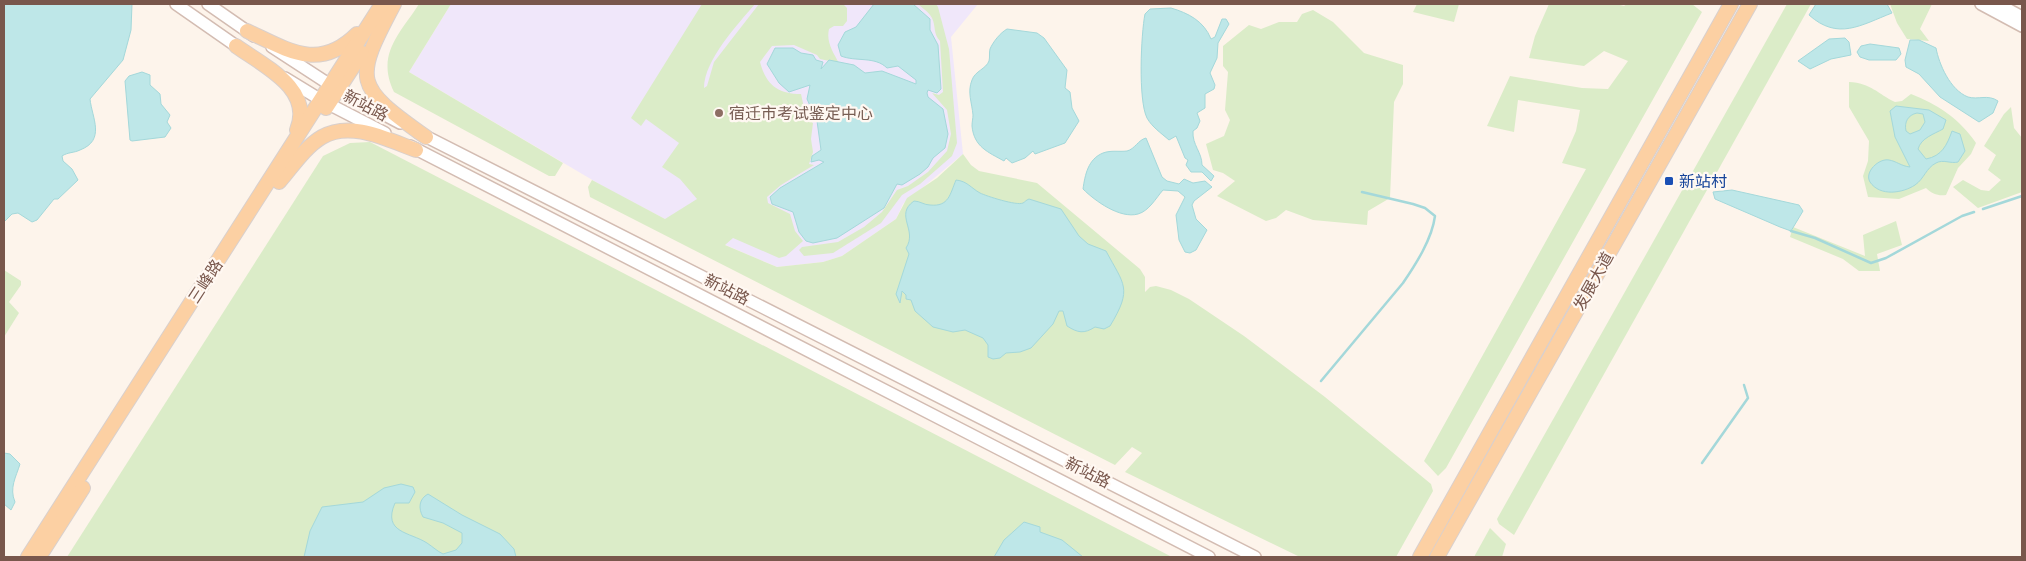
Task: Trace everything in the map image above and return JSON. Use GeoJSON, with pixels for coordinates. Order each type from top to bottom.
{"type":"FeatureCollection","features":[{"type":"Feature","properties":{"kind":"main road"},"geometry":{"type":"LineString","coordinates":[[247,31],[290,51],[320,56],[347,44],[382,4]]}},
{"type":"Feature","properties":{"kind":"main road","name":"三峰路"},"geometry":{"type":"LineString","coordinates":[[334,88],[382,4]]}},
{"type":"Feature","properties":{"kind":"main road"},"geometry":{"type":"LineString","coordinates":[[394,4],[367,58],[368,85],[384,107],[426,137]]}},
{"type":"Feature","properties":{"kind":"main road","name":"三峰路"},"geometry":{"type":"LineString","coordinates":[[39,557],[324,102],[394,4]]}},
{"type":"Feature","properties":{"kind":"main road","name":"发展大道"},"geometry":{"type":"LineString","coordinates":[[1420,557],[1731,4]]}},
{"type":"Feature","properties":{"kind":"main road","name":"发展大道"},"geometry":{"type":"LineString","coordinates":[[1437,557],[1750,4]]}},
{"type":"Feature","properties":{"kind":"main road"},"geometry":{"type":"LineString","coordinates":[[236,46],[290,86],[299,100],[300,122],[275,180]]}},
{"type":"Feature","properties":{"kind":"main road"},"geometry":{"type":"LineString","coordinates":[[275,180],[307,150],[331,132],[366,131],[416,150]]}},
{"type":"Feature","properties":{"kind":"main road","name":"三峰路"},"geometry":{"type":"LineString","coordinates":[[28,557],[275,180]]}},
{"type":"Feature","properties":{"kind":"street","name":"新站路"},"geometry":{"type":"LineString","coordinates":[[176,4],[236,46],[324,102],[1209,557]]}},
{"type":"Feature","properties":{"kind":"street","name":"新站路"},"geometry":{"type":"LineString","coordinates":[[208,4],[334,88],[426,137],[1256,557]]}},
{"type":"Feature","properties":{"kind":"street"},"geometry":{"type":"LineString","coordinates":[[1981,4],[2022,26]]}},
{"type":"Feature","properties":{"kind":"street"},"geometry":{"type":"LineString","coordinates":[[1998,4],[2022,17]]}},
{"type":"Feature","properties":{"kind":"shaded area","name":"宿迁市考试鉴定中心"},"geometry":{"type":"Polygon","coordinates":[[[451,4],[978,4],[951,37],[963,154],[903,204],[896,219],[842,256],[823,262],[777,267],[665,219],[606,188],[409,72],[451,4]]]}},
{"type":"Feature","properties":{"kind":"green space"},"geometry":{"type":"Polygon","coordinates":[[[419,4],[451,4],[409,72],[563,163],[555,176],[549,176],[394,92],[389,79],[388,67],[392,45],[419,4]]]}},
{"type":"Feature","properties":{"kind":"green space"},"geometry":{"type":"Polygon","coordinates":[[[702,4],[755,4],[731,32],[716,54],[705,77],[704,88],[707,86],[714,62],[759,4],[843,4],[847,8],[847,21],[843,26],[834,26],[829,29],[828,34],[832,51],[839,63],[820,59],[817,55],[794,45],[772,46],[760,62],[766,77],[774,87],[793,94],[801,94],[806,117],[813,123],[811,139],[813,152],[809,164],[814,165],[781,185],[767,197],[768,203],[790,214],[795,231],[803,241],[786,256],[779,258],[733,238],[725,245],[777,267],[823,262],[842,256],[896,219],[907,198],[937,178],[963,154],[971,165],[979,171],[1037,183],[1140,269],[1145,277],[1145,292],[1150,287],[1156,286],[1171,290],[1189,299],[1244,336],[1325,397],[1431,484],[1433,491],[1396,557],[1300,557],[1125,472],[1142,453],[1132,447],[1115,465],[590,197],[588,187],[592,180],[665,219],[697,199],[680,179],[662,167],[679,143],[646,119],[641,126],[631,118],[702,4]]]}},
{"type":"Feature","properties":{"kind":"green space"},"geometry":{"type":"Polygon","coordinates":[[[918,4],[936,4],[949,49],[957,143],[952,156],[920,184],[902,195],[881,223],[833,253],[804,256],[799,250],[802,247],[838,242],[864,227],[882,212],[897,190],[908,186],[928,172],[947,151],[951,134],[947,110],[932,93],[939,95],[943,92],[940,41],[936,36],[932,18],[918,4]]]}},
{"type":"Feature","properties":{"kind":"green space"},"geometry":{"type":"Polygon","coordinates":[[[1417,4],[1459,4],[1454,22],[1413,12],[1417,4]]]}},
{"type":"Feature","properties":{"kind":"green space"},"geometry":{"type":"Polygon","coordinates":[[[1549,4],[1616,4],[1624,6],[1627,4],[1692,4],[1702,12],[1446,468],[1438,476],[1424,461],[1586,169],[1562,163],[1576,131],[1580,110],[1518,100],[1514,132],[1487,126],[1510,76],[1582,88],[1608,89],[1628,61],[1604,51],[1584,66],[1529,58],[1535,36],[1549,4]]]}},
{"type":"Feature","properties":{"kind":"green space"},"geometry":{"type":"Polygon","coordinates":[[[1787,4],[1811,4],[1514,535],[1499,524],[1497,519],[1787,4]]]}},
{"type":"Feature","properties":{"kind":"green space"},"geometry":{"type":"Polygon","coordinates":[[[1890,4],[1932,4],[1920,29],[1929,41],[1907,39],[1897,23],[1890,4]]]}},
{"type":"Feature","properties":{"kind":"green space"},"geometry":{"type":"Polygon","coordinates":[[[1313,10],[1333,22],[1364,53],[1403,65],[1403,84],[1394,102],[1390,198],[1368,211],[1367,225],[1313,220],[1286,210],[1276,218],[1266,221],[1217,196],[1235,181],[1223,173],[1213,170],[1206,144],[1224,136],[1230,120],[1225,110],[1228,72],[1223,66],[1223,46],[1249,25],[1261,29],[1279,22],[1297,22],[1302,14],[1313,10]]]}},
{"type":"Feature","properties":{"kind":"green space"},"geometry":{"type":"Polygon","coordinates":[[[1849,82],[1863,84],[1895,102],[1902,101],[1911,94],[1921,98],[1947,113],[1970,134],[1976,143],[1971,154],[1958,168],[1946,195],[1935,194],[1926,188],[1899,199],[1868,197],[1863,176],[1868,161],[1869,141],[1849,107],[1849,82]]]}},
{"type":"Feature","properties":{"kind":"green space"},"geometry":{"type":"Polygon","coordinates":[[[2011,107],[2014,128],[2022,138],[2022,192],[1978,208],[1953,187],[1963,180],[1981,190],[1989,191],[2001,180],[1988,170],[1996,155],[1984,146],[2004,114],[2011,107]]]}},
{"type":"Feature","properties":{"kind":"green space"},"geometry":{"type":"Polygon","coordinates":[[[370,142],[1172,557],[67,557],[323,156],[350,143],[370,142]]]}},
{"type":"Feature","properties":{"kind":"green space"},"geometry":{"type":"Polygon","coordinates":[[[1896,221],[1902,245],[1877,254],[1880,271],[1859,271],[1843,259],[1790,237],[1793,227],[1865,256],[1863,235],[1896,221]]]}},
{"type":"Feature","properties":{"kind":"green space"},"geometry":{"type":"Polygon","coordinates":[[[4,270],[21,281],[21,285],[9,302],[19,313],[4,337],[4,270]]]}},
{"type":"Feature","properties":{"kind":"green space"},"geometry":{"type":"Polygon","coordinates":[[[1490,528],[1506,544],[1502,557],[1474,557],[1490,528]]]}},
{"type":"Feature","properties":{"kind":"water"},"geometry":{"type":"Polygon","coordinates":[[[4,4],[132,4],[131,30],[123,60],[90,99],[95,121],[93,140],[88,146],[62,156],[63,161],[72,169],[78,180],[58,199],[54,199],[37,220],[32,222],[18,213],[12,214],[4,222],[4,4]]]}},
{"type":"Feature","properties":{"kind":"water"},"geometry":{"type":"Polygon","coordinates":[[[874,4],[913,4],[930,19],[930,30],[938,45],[941,89],[937,93],[928,90],[927,93],[928,97],[943,109],[948,134],[945,148],[933,158],[928,167],[920,174],[902,185],[897,184],[884,208],[837,238],[813,243],[806,241],[799,232],[793,212],[772,204],[770,197],[780,188],[824,162],[819,160],[811,162],[812,156],[821,150],[817,121],[807,99],[810,85],[789,92],[779,83],[767,64],[775,48],[793,48],[801,53],[813,55],[816,60],[823,62],[821,69],[829,60],[854,65],[865,73],[882,71],[916,84],[916,80],[898,66],[887,68],[877,62],[841,56],[838,45],[845,32],[856,27],[874,4]]]}},
{"type":"Feature","properties":{"kind":"water"},"geometry":{"type":"Polygon","coordinates":[[[1816,4],[1887,4],[1892,13],[1860,26],[1840,29],[1820,23],[1809,15],[1816,4]]]}},
{"type":"Feature","properties":{"kind":"water"},"geometry":{"type":"Polygon","coordinates":[[[1171,8],[1195,19],[1204,27],[1211,39],[1215,37],[1222,19],[1226,19],[1229,24],[1218,43],[1217,58],[1210,73],[1215,85],[1214,89],[1205,94],[1205,108],[1197,113],[1200,121],[1197,128],[1193,131],[1202,165],[1214,176],[1211,181],[1202,172],[1191,172],[1186,165],[1188,160],[1185,158],[1176,136],[1169,140],[1149,121],[1144,109],[1141,67],[1145,14],[1150,9],[1171,8]]]}},
{"type":"Feature","properties":{"kind":"water"},"geometry":{"type":"Polygon","coordinates":[[[1007,29],[1037,33],[1044,38],[1067,70],[1065,88],[1070,92],[1072,108],[1079,121],[1065,143],[1035,154],[1033,151],[1025,158],[1012,163],[1006,158],[1004,161],[987,152],[976,139],[972,126],[973,115],[970,93],[973,77],[988,64],[991,46],[999,35],[1007,29]]]}},
{"type":"Feature","properties":{"kind":"water"},"geometry":{"type":"Polygon","coordinates":[[[1845,38],[1849,42],[1851,55],[1831,59],[1810,69],[1798,61],[1829,39],[1845,38]]]}},
{"type":"Feature","properties":{"kind":"water"},"geometry":{"type":"Polygon","coordinates":[[[1910,40],[1919,40],[1936,48],[1946,76],[1962,94],[1976,98],[1987,97],[1998,101],[1993,113],[1979,122],[1940,97],[1919,74],[1906,67],[1905,60],[1910,40]]]}},
{"type":"Feature","properties":{"kind":"water"},"geometry":{"type":"Polygon","coordinates":[[[1870,44],[1899,48],[1901,54],[1896,60],[1869,60],[1860,57],[1857,52],[1861,46],[1870,44]]]}},
{"type":"Feature","properties":{"kind":"water"},"geometry":{"type":"Polygon","coordinates":[[[142,72],[150,75],[150,85],[160,94],[161,104],[170,115],[167,122],[171,128],[165,137],[132,141],[130,140],[125,81],[129,76],[142,72]]]}},
{"type":"Feature","properties":{"kind":"water"},"geometry":{"type":"Polygon","coordinates":[[[1896,106],[1929,110],[1946,120],[1943,129],[1925,139],[1918,149],[1926,159],[1932,158],[1940,153],[1946,145],[1952,131],[1960,134],[1965,151],[1958,162],[1941,161],[1936,163],[1918,183],[1898,192],[1885,192],[1874,187],[1870,182],[1869,174],[1877,163],[1889,160],[1910,167],[1895,137],[1890,111],[1896,106]],[[1917,113],[1907,119],[1906,131],[1910,134],[1920,130],[1925,122],[1923,114],[1917,113]]]}},
{"type":"Feature","properties":{"kind":"water"},"geometry":{"type":"Polygon","coordinates":[[[1146,138],[1162,177],[1167,181],[1179,184],[1184,179],[1193,183],[1205,181],[1212,187],[1194,201],[1192,205],[1196,219],[1207,230],[1196,250],[1190,253],[1185,252],[1179,240],[1176,215],[1185,197],[1178,191],[1163,190],[1146,210],[1131,215],[1108,208],[1083,189],[1088,168],[1094,159],[1103,153],[1127,151],[1146,138]]]}},
{"type":"Feature","properties":{"kind":"water"},"geometry":{"type":"Polygon","coordinates":[[[956,180],[966,183],[980,193],[1001,200],[1020,204],[1029,199],[1061,209],[1079,236],[1088,244],[1106,251],[1121,280],[1124,295],[1110,326],[1104,329],[1095,327],[1084,332],[1074,330],[1067,326],[1063,311],[1059,311],[1053,324],[1031,348],[1020,352],[1006,353],[1000,358],[993,359],[988,357],[988,345],[983,338],[965,330],[953,332],[933,327],[915,311],[911,300],[906,299],[906,295],[902,291],[900,303],[896,294],[909,254],[906,248],[909,241],[906,217],[908,206],[914,201],[928,205],[945,202],[956,180]]]}},
{"type":"Feature","properties":{"kind":"water"},"geometry":{"type":"Polygon","coordinates":[[[1732,190],[1799,205],[1803,211],[1791,231],[1715,199],[1713,192],[1732,190]]]}},
{"type":"Feature","properties":{"kind":"water"},"geometry":{"type":"Polygon","coordinates":[[[4,453],[10,454],[20,464],[14,483],[13,497],[15,502],[11,510],[4,504],[4,453]]]}},
{"type":"Feature","properties":{"kind":"water"},"geometry":{"type":"Polygon","coordinates":[[[401,484],[413,487],[415,492],[409,503],[395,503],[392,520],[400,530],[420,539],[443,554],[456,550],[462,543],[462,533],[443,523],[423,517],[420,504],[428,494],[462,515],[500,534],[514,549],[516,557],[304,557],[310,531],[322,507],[363,502],[384,488],[401,484]]]}},
{"type":"Feature","properties":{"kind":"water"},"geometry":{"type":"Polygon","coordinates":[[[1024,522],[1040,527],[1040,532],[1062,540],[1083,557],[994,557],[1004,540],[1024,522]]]}},
{"type":"Feature","properties":{"kind":"waterway"},"geometry":{"type":"LineString","coordinates":[[1321,381],[1403,283],[1423,251],[1431,234],[1435,216],[1425,208],[1413,204],[1362,192]]}},
{"type":"Feature","properties":{"kind":"waterway"},"geometry":{"type":"LineString","coordinates":[[1983,209],[2022,196]]}},
{"type":"Feature","properties":{"kind":"waterway"},"geometry":{"type":"LineString","coordinates":[[1791,231],[1815,238],[1871,263],[1886,258],[1962,216],[1974,212]]}},
{"type":"Feature","properties":{"kind":"waterway"},"geometry":{"type":"LineString","coordinates":[[1702,463],[1748,398],[1744,385]]}},
{"type":"Feature","properties":{"kind":"place","name":"宿迁市考试鉴定中心"},"geometry":{"type":"Point","coordinates":[719,113]}},
{"type":"Feature","properties":{"kind":"place","name":"新站村"},"geometry":{"type":"Point","coordinates":[1669,181]}}]}
